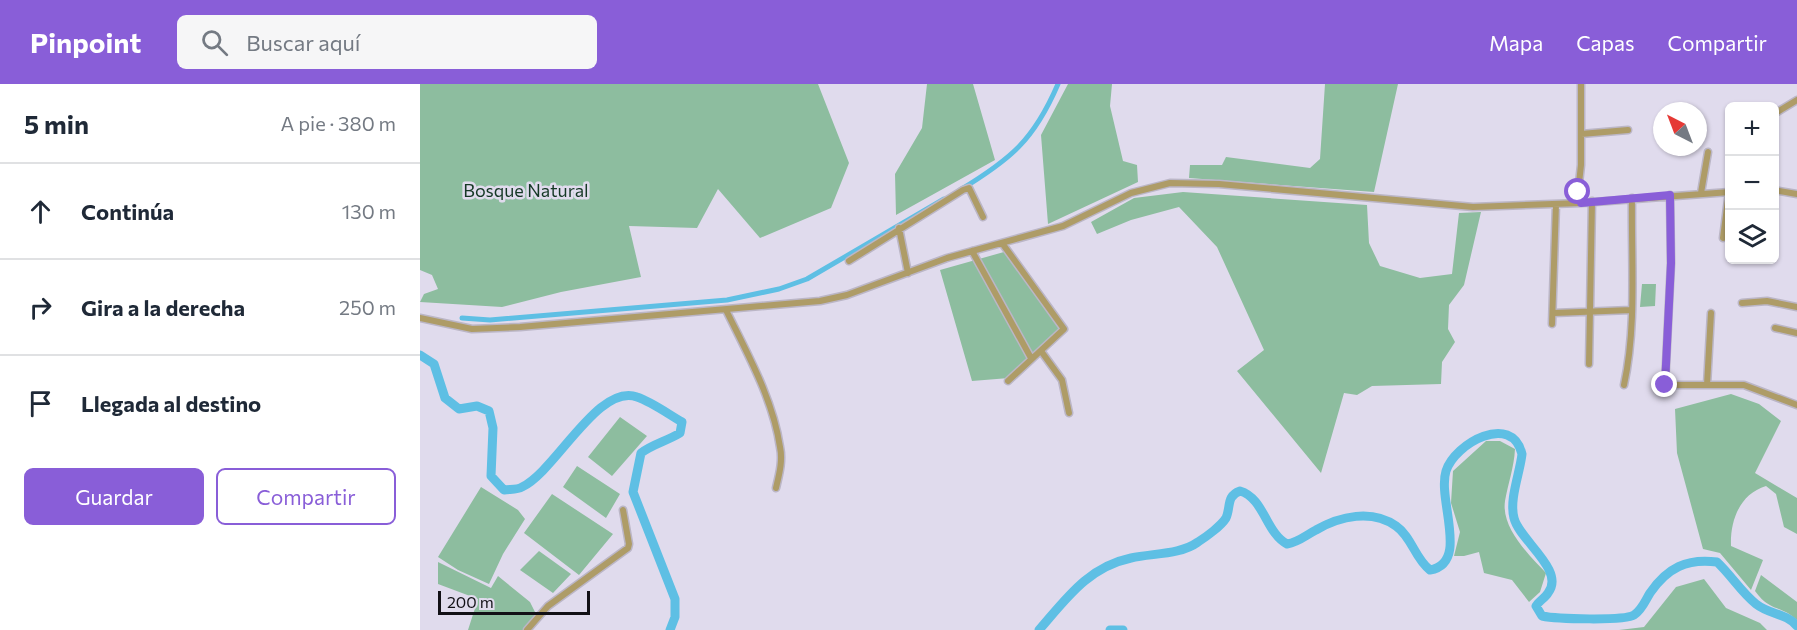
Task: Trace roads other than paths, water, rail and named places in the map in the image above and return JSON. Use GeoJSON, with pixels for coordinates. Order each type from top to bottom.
{"type":"FeatureCollection","features":[{"type":"Feature","properties":{"kind":"street"},"geometry":{"type":"LineString","coordinates":[[1581,84],[1578,192],[1581,203]]}},
{"type":"Feature","properties":{"kind":"street"},"geometry":{"type":"LineString","coordinates":[[1779,111],[1797,100]]}},
{"type":"Feature","properties":{"kind":"street"},"geometry":{"type":"LineString","coordinates":[[1581,134],[1628,130]]}},
{"type":"Feature","properties":{"kind":"street"},"geometry":{"type":"LineString","coordinates":[[1701,193],[1708,152]]}},
{"type":"Feature","properties":{"kind":"street"},"geometry":{"type":"LineString","coordinates":[[420,318],[472,329],[820,301],[848,295],[972,251],[1063,226],[1131,193],[1170,183],[1219,184],[1473,207],[1581,203],[1725,192]]}},
{"type":"Feature","properties":{"kind":"street"},"geometry":{"type":"LineString","coordinates":[[849,261],[899,228],[969,188],[983,217]]}},
{"type":"Feature","properties":{"kind":"street"},"geometry":{"type":"LineString","coordinates":[[1779,191],[1797,194]]}},
{"type":"Feature","properties":{"kind":"street"},"geometry":{"type":"LineString","coordinates":[[1670,195],[1671,263],[1665,385],[1743,385],[1797,405]]}},
{"type":"Feature","properties":{"kind":"street"},"geometry":{"type":"LineString","coordinates":[[1624,385],[1628,365],[1631,310],[1632,198]]}},
{"type":"Feature","properties":{"kind":"street"},"geometry":{"type":"LineString","coordinates":[[1589,364],[1592,201]]}},
{"type":"Feature","properties":{"kind":"street"},"geometry":{"type":"LineString","coordinates":[[1552,324],[1556,204]]}},
{"type":"Feature","properties":{"kind":"street"},"geometry":{"type":"LineString","coordinates":[[1724,238],[1727,210]]}},
{"type":"Feature","properties":{"kind":"street"},"geometry":{"type":"LineString","coordinates":[[899,228],[908,273]]}},
{"type":"Feature","properties":{"kind":"street"},"geometry":{"type":"LineString","coordinates":[[1002,243],[1064,329],[1008,381]]}},
{"type":"Feature","properties":{"kind":"street"},"geometry":{"type":"LineString","coordinates":[[972,251],[1031,358]]}},
{"type":"Feature","properties":{"kind":"street"},"geometry":{"type":"LineString","coordinates":[[1742,303],[1767,302],[1797,307]]}},
{"type":"Feature","properties":{"kind":"street"},"geometry":{"type":"LineString","coordinates":[[726,310],[759,379],[775,425],[781,448],[776,488]]}},
{"type":"Feature","properties":{"kind":"street"},"geometry":{"type":"LineString","coordinates":[[1554,313],[1631,310]]}},
{"type":"Feature","properties":{"kind":"street"},"geometry":{"type":"LineString","coordinates":[[1707,385],[1711,314]]}},
{"type":"Feature","properties":{"kind":"street"},"geometry":{"type":"LineString","coordinates":[[1775,328],[1797,333]]}},
{"type":"Feature","properties":{"kind":"street"},"geometry":{"type":"LineString","coordinates":[[1041,351],[1062,380],[1069,413]]}},
{"type":"Feature","properties":{"kind":"street"},"geometry":{"type":"LineString","coordinates":[[527,630],[548,606],[628,548],[623,510]]}},
{"type":"Feature","properties":{"kind":"waterway"},"geometry":{"type":"LineString","coordinates":[[960,190],[1007,158],[1019,146],[1040,120],[1058,84]]}},
{"type":"Feature","properties":{"kind":"waterway"},"geometry":{"type":"LineString","coordinates":[[462,318],[490,320],[727,300],[779,289],[807,279],[944,199]]}},
{"type":"Feature","properties":{"kind":"waterway"},"geometry":{"type":"LineString","coordinates":[[420,355],[434,364],[445,398],[459,409],[477,406],[489,411],[493,428],[491,476],[504,490],[520,488],[535,478],[592,415],[607,403],[622,396],[643,399],[682,422],[680,433],[641,453],[633,492],[675,599],[675,617],[670,630]]}},
{"type":"Feature","properties":{"kind":"waterway"},"geometry":{"type":"LineString","coordinates":[[1039,630],[1079,586],[1102,569],[1131,558],[1183,549],[1201,540],[1224,521],[1231,499],[1240,491],[1255,501],[1274,532],[1287,544],[1335,521],[1356,516],[1377,517],[1396,526],[1430,570],[1442,565],[1448,556],[1450,543],[1444,483],[1446,471],[1451,461],[1471,442],[1496,434],[1507,435],[1516,442],[1522,454],[1513,511],[1518,527],[1540,555],[1551,575],[1552,584],[1548,593],[1536,606],[1542,616],[1605,619],[1634,615],[1663,577],[1687,563],[1706,561],[1717,562],[1756,604],[1788,619],[1797,626]]}},
{"type":"Feature","properties":{"kind":"waterway"},"geometry":{"type":"LineString","coordinates":[[1110,630],[1123,630]]}},
{"type":"Feature","properties":{"kind":"park label","name":"Bosque Natural"},"geometry":{"type":"Point","coordinates":[526,191]}}]}
